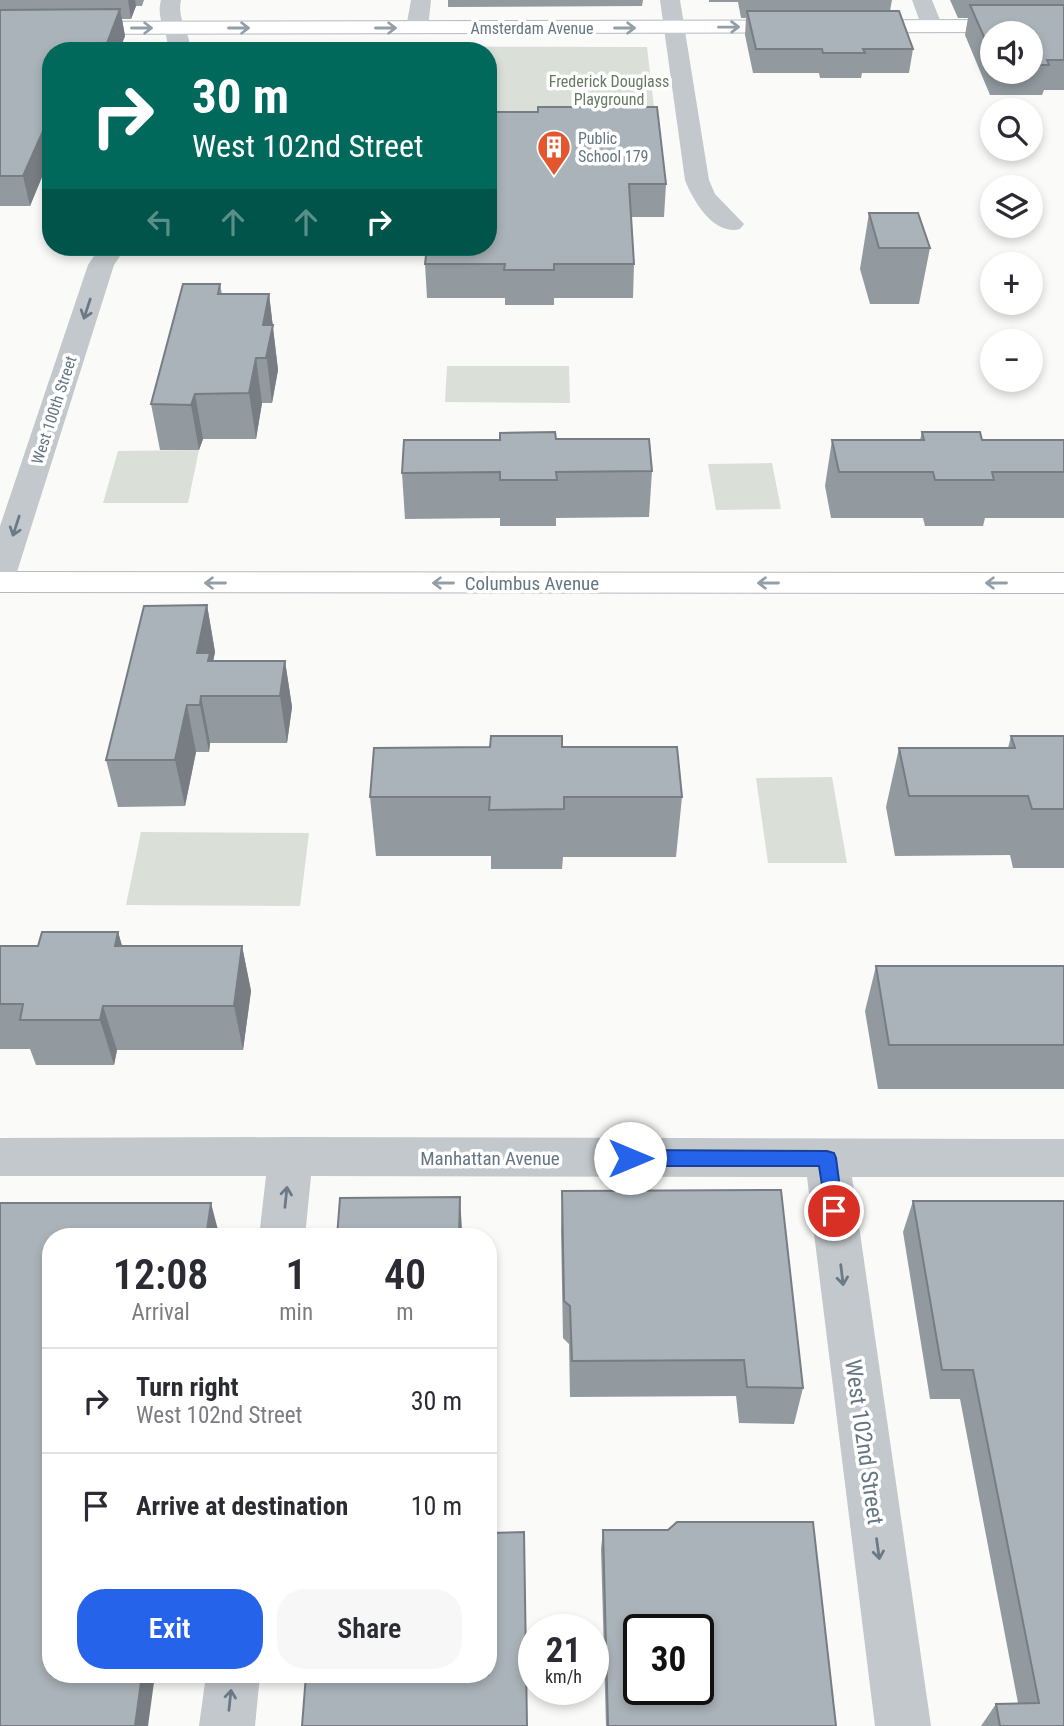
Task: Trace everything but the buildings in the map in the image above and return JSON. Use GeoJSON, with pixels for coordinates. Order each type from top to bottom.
{"type":"FeatureCollection","features":[{"type":"Feature","properties":{"kind":"main road","name":"Amsterdam Avenue"},"geometry":{"type":"LineString","coordinates":[[0,28],[1064,26]]}},
{"type":"Feature","properties":{"kind":"main road","name":"Columbus Avenue"},"geometry":{"type":"LineString","coordinates":[[0,582],[1064,583]]}},
{"type":"Feature","properties":{"kind":"street"},"geometry":{"type":"LineString","coordinates":[[171,0],[168,9],[171,28],[180,42]]}},
{"type":"Feature","properties":{"kind":"street"},"geometry":{"type":"LineString","coordinates":[[417,28],[421,0]]}},
{"type":"Feature","properties":{"kind":"street"},"geometry":{"type":"LineString","coordinates":[[670,0],[697,180],[704,197],[731,224]]}},
{"type":"Feature","properties":{"kind":"street"},"geometry":{"type":"LineString","coordinates":[[922,0],[931,25]]}},
{"type":"Feature","properties":{"kind":"street","name":"West 100th Street"},"geometry":{"type":"LineString","coordinates":[[0,575],[101,265],[107,256]]}},
{"type":"Feature","properties":{"kind":"street"},"geometry":{"type":"LineString","coordinates":[[283,1228],[291,1156]]}},
{"type":"Feature","properties":{"kind":"street","name":"Manhattan Avenue"},"geometry":{"type":"LineString","coordinates":[[0,1157],[1064,1158]]}},
{"type":"Feature","properties":{"kind":"street","name":"West 102nd Street"},"geometry":{"type":"LineString","coordinates":[[827,1158],[903,1726]]}},
{"type":"Feature","properties":{"kind":"street"},"geometry":{"type":"LineString","coordinates":[[227,1726],[232,1683]]}},
{"type":"Feature","properties":{"kind":"green space","name":"Frederick Douglass Playground"},"geometry":{"type":"Polygon","coordinates":[[[497,47],[647,47],[657,133],[497,133],[497,47]]]}},
{"type":"Feature","properties":{"kind":"green space"},"geometry":{"type":"Polygon","coordinates":[[[447,366],[569,366],[570,403],[445,402],[447,366]]]}},
{"type":"Feature","properties":{"kind":"green space"},"geometry":{"type":"Polygon","coordinates":[[[199,450],[188,503],[103,503],[118,451],[199,450]]]}},
{"type":"Feature","properties":{"kind":"green space"},"geometry":{"type":"Polygon","coordinates":[[[772,463],[781,509],[716,510],[708,464],[772,463]]]}},
{"type":"Feature","properties":{"kind":"green space"},"geometry":{"type":"Polygon","coordinates":[[[832,777],[847,863],[768,863],[756,778],[832,777]]]}},
{"type":"Feature","properties":{"kind":"green space"},"geometry":{"type":"Polygon","coordinates":[[[141,832],[309,833],[300,906],[126,905],[141,832]]]}},
{"type":"Feature","properties":{"kind":"place","name":"Public School 179"},"geometry":{"type":"Point","coordinates":[554,177]}},
{"type":"Feature","properties":{"kind":"route"},"geometry":{"type":"LineString","coordinates":[[630,1158],[827,1158],[834,1211]]}}]}
